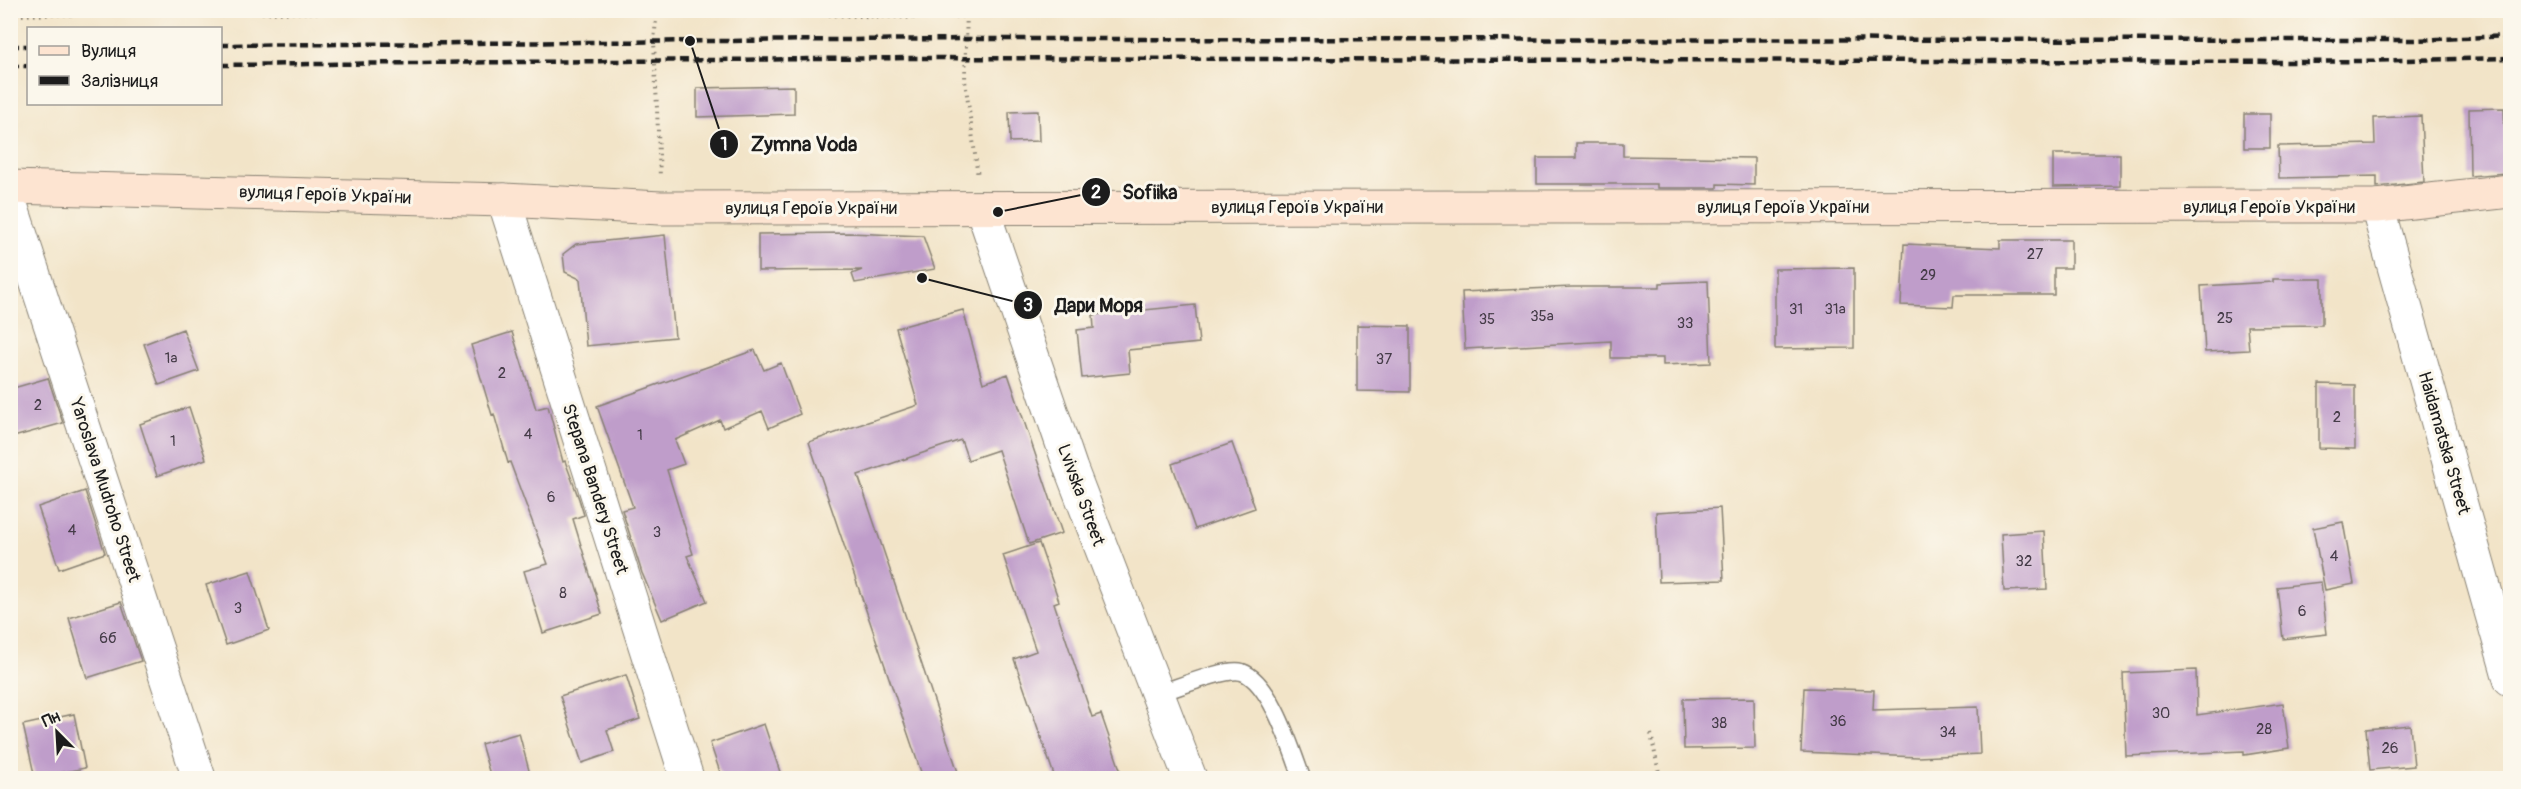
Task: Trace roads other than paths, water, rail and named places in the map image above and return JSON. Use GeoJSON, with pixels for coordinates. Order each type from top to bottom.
{"type":"FeatureCollection","features":[{"type":"Feature","properties":{"kind":"street","name":"вулиця Героїв України"},"geometry":{"type":"LineString","coordinates":[[10,187],[504,200],[661,208],[2377,206],[2511,191]]}},
{"type":"Feature","properties":{"kind":"street","name":"Stepana Bandery Street"},"geometry":{"type":"LineString","coordinates":[[504,200],[687,778]]}},
{"type":"Feature","properties":{"kind":"street","name":"Yaroslava Mudroho Street"},"geometry":{"type":"LineString","coordinates":[[10,202],[199,778]]}},
{"type":"Feature","properties":{"kind":"street","name":"Haidamatska Street"},"geometry":{"type":"LineString","coordinates":[[2377,206],[2511,679]]}},
{"type":"Feature","properties":{"kind":"street","name":"Lvivska Street"},"geometry":{"type":"LineString","coordinates":[[982,208],[1071,469],[1190,778]]}},
{"type":"Feature","properties":{"kind":"lane"},"geometry":{"type":"LineString","coordinates":[[1157,694],[1220,674],[1241,672],[1258,683],[1283,726],[1302,778]]}},
{"type":"Feature","properties":{"kind":"railway"},"geometry":{"type":"LineString","coordinates":[[222,45],[967,39],[2415,40],[2510,36]]}},
{"type":"Feature","properties":{"kind":"railway"},"geometry":{"type":"LineString","coordinates":[[10,46],[27,46]]}},
{"type":"Feature","properties":{"kind":"railway"},"geometry":{"type":"LineString","coordinates":[[222,65],[913,58],[2306,62],[2510,58]]}},
{"type":"Feature","properties":{"kind":"railway"},"geometry":{"type":"LineString","coordinates":[[10,66],[27,66]]}},
{"type":"Feature","properties":{"kind":"place","name":"Zymna Voda"},"geometry":{"type":"Point","coordinates":[690,41]}},
{"type":"Feature","properties":{"kind":"place","name":"Sofiika"},"geometry":{"type":"Point","coordinates":[998,212]}},
{"type":"Feature","properties":{"kind":"place","name":"Дари Моря"},"geometry":{"type":"Point","coordinates":[922,278]}}]}
